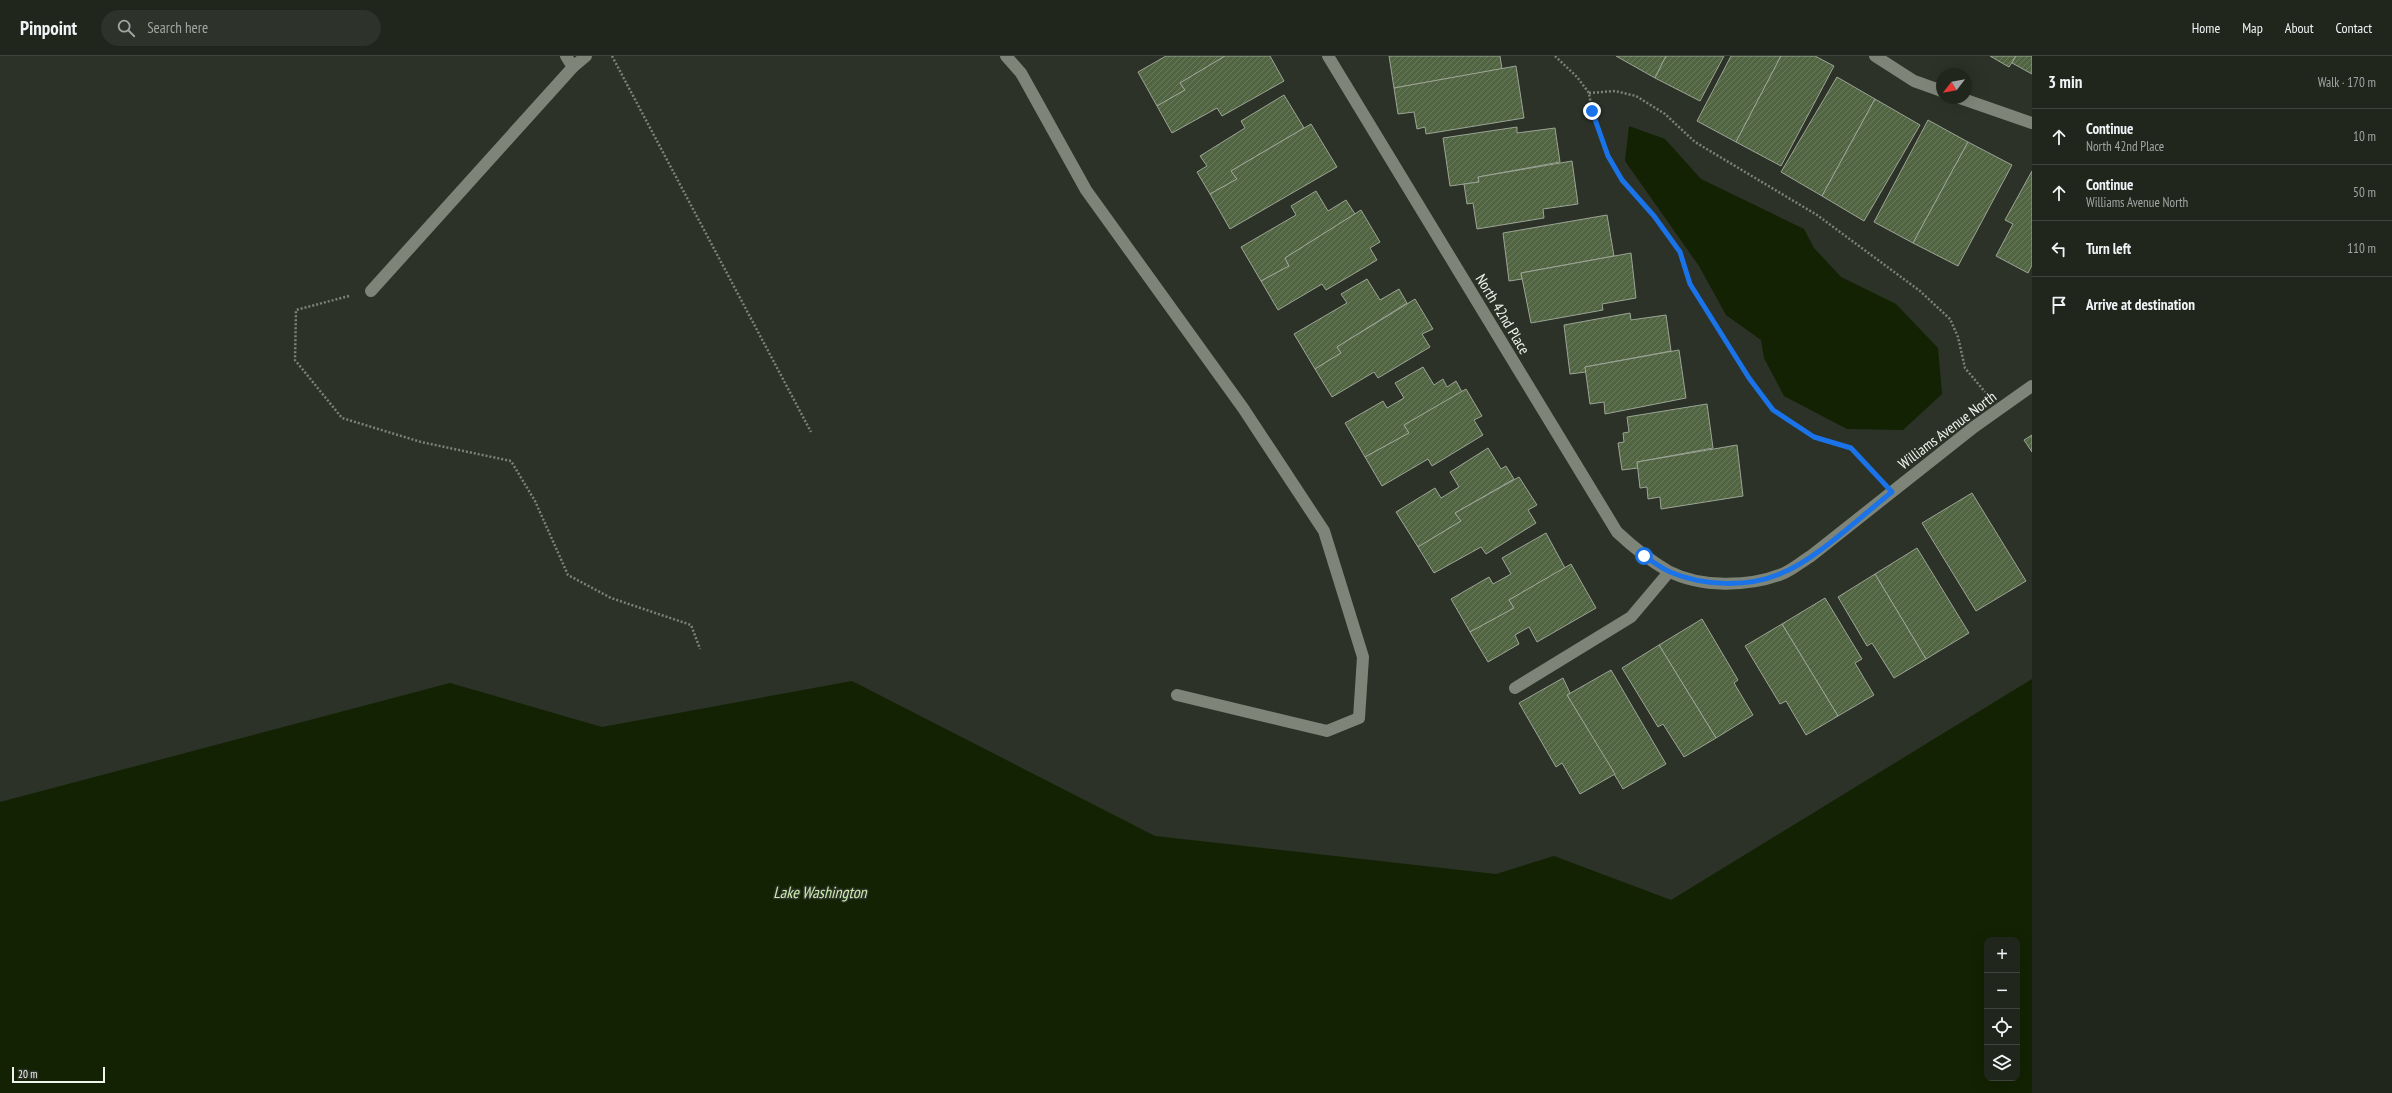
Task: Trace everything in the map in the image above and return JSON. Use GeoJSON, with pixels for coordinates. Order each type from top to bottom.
{"type":"FeatureCollection","features":[{"type":"Feature","properties":{"kind":"street"},"geometry":{"type":"LineString","coordinates":[[566,56],[573,67]]}},
{"type":"Feature","properties":{"kind":"street"},"geometry":{"type":"LineString","coordinates":[[371,291],[573,67],[586,56]]}},
{"type":"Feature","properties":{"kind":"street"},"geometry":{"type":"LineString","coordinates":[[1006,56],[1021,73],[1086,190],[1243,408],[1324,531],[1363,657],[1359,718],[1327,731],[1177,695]]}},
{"type":"Feature","properties":{"kind":"street","name":"North 42nd Place"},"geometry":{"type":"LineString","coordinates":[[1328,56],[1617,532],[1644,556],[1670,572]]}},
{"type":"Feature","properties":{"kind":"street"},"geometry":{"type":"LineString","coordinates":[[1875,56],[1914,80],[1936,89]]}},
{"type":"Feature","properties":{"kind":"street"},"geometry":{"type":"LineString","coordinates":[[1972,102],[2032,123]]}},
{"type":"Feature","properties":{"kind":"street","name":"Williams Avenue North"},"geometry":{"type":"LineString","coordinates":[[1670,572],[1699,581],[1728,584],[1755,581],[1782,573],[1811,556],[1892,492],[2032,386]]}},
{"type":"Feature","properties":{"kind":"street"},"geometry":{"type":"LineString","coordinates":[[1515,688],[1631,617],[1670,572]]}},
{"type":"Feature","properties":{"kind":"path"},"geometry":{"type":"LineString","coordinates":[[612,56],[811,432]]}},
{"type":"Feature","properties":{"kind":"path"},"geometry":{"type":"LineString","coordinates":[[1555,56],[1577,77],[1589,92],[1592,111],[1608,156],[1622,180],[1654,216],[1680,252],[1690,284],[1749,378],[1773,410],[1814,437],[1851,448],[1892,492]]}},
{"type":"Feature","properties":{"kind":"path"},"geometry":{"type":"LineString","coordinates":[[1589,92],[1615,91],[1636,96],[1665,114],[1695,142],[1817,215],[1920,291],[1950,318],[1958,337],[1965,368],[1999,410]]}},
{"type":"Feature","properties":{"kind":"path"},"geometry":{"type":"LineString","coordinates":[[371,291],[296,310],[295,360],[342,418],[421,442],[511,461],[535,501],[568,575],[611,598],[691,625],[700,649]]}},
{"type":"Feature","properties":{"kind":"water"},"geometry":{"type":"Polygon","coordinates":[[[1629,126],[1665,139],[1701,179],[1804,229],[1814,248],[1841,277],[1896,304],[1938,348],[1942,394],[1903,430],[1847,429],[1784,396],[1764,358],[1761,340],[1726,315],[1699,266],[1625,161],[1629,126]]]}},
{"type":"Feature","properties":{"kind":"water","name":"Lake Washington"},"geometry":{"type":"Polygon","coordinates":[[[2032,679],[2032,1093],[0,1093],[0,802],[450,683],[602,727],[852,681],[1155,836],[1496,874],[1554,856],[1671,900],[2032,679]]]}},
{"type":"Feature","properties":{"kind":"building"},"geometry":{"type":"Polygon","coordinates":[[[1166,56],[1225,56],[1180,83],[1185,90],[1157,106],[1138,72],[1166,56]]]}},
{"type":"Feature","properties":{"kind":"building"},"geometry":{"type":"Polygon","coordinates":[[[1225,56],[1270,56],[1284,81],[1222,116],[1217,108],[1172,133],[1157,106],[1185,90],[1180,83],[1225,56]]]}},
{"type":"Feature","properties":{"kind":"building"},"geometry":{"type":"Polygon","coordinates":[[[1389,56],[1500,56],[1502,69],[1394,88],[1389,56]]]}},
{"type":"Feature","properties":{"kind":"building"},"geometry":{"type":"Polygon","coordinates":[[[1616,56],[1666,56],[1655,78],[1616,56]]]}},
{"type":"Feature","properties":{"kind":"building"},"geometry":{"type":"Polygon","coordinates":[[[1666,56],[1724,56],[1700,101],[1655,78],[1666,56]]]}},
{"type":"Feature","properties":{"kind":"building"},"geometry":{"type":"Polygon","coordinates":[[[1731,56],[1781,56],[1736,142],[1697,121],[1731,56]]]}},
{"type":"Feature","properties":{"kind":"building"},"geometry":{"type":"Polygon","coordinates":[[[1781,56],[1815,56],[1834,66],[1781,166],[1736,142],[1781,56]]]}},
{"type":"Feature","properties":{"kind":"building"},"geometry":{"type":"Polygon","coordinates":[[[1990,56],[2016,56],[2009,67],[1990,56]]]}},
{"type":"Feature","properties":{"kind":"building"},"geometry":{"type":"Polygon","coordinates":[[[2016,56],[2032,56],[2032,74],[2012,63],[2016,56]]]}},
{"type":"Feature","properties":{"kind":"building"},"geometry":{"type":"Polygon","coordinates":[[[1516,66],[1524,118],[1426,134],[1425,127],[1417,129],[1414,112],[1398,114],[1394,88],[1516,66]]]}},
{"type":"Feature","properties":{"kind":"building"},"geometry":{"type":"Polygon","coordinates":[[[1837,77],[1875,99],[1822,196],[1781,172],[1837,77]]]}},
{"type":"Feature","properties":{"kind":"building"},"geometry":{"type":"Polygon","coordinates":[[[1284,95],[1304,128],[1231,171],[1237,179],[1210,194],[1197,172],[1207,166],[1200,156],[1245,128],[1241,121],[1284,95]]]}},
{"type":"Feature","properties":{"kind":"building"},"geometry":{"type":"Polygon","coordinates":[[[1875,99],[1920,125],[1864,221],[1822,196],[1875,99]]]}},
{"type":"Feature","properties":{"kind":"building"},"geometry":{"type":"Polygon","coordinates":[[[1928,120],[1968,142],[1913,243],[1874,222],[1928,120]]]}},
{"type":"Feature","properties":{"kind":"building"},"geometry":{"type":"Polygon","coordinates":[[[1311,124],[1337,167],[1230,229],[1210,194],[1237,179],[1231,171],[1311,124]]]}},
{"type":"Feature","properties":{"kind":"building"},"geometry":{"type":"Polygon","coordinates":[[[1517,127],[1517,133],[1555,128],[1560,162],[1478,177],[1479,182],[1450,186],[1443,138],[1517,127]]]}},
{"type":"Feature","properties":{"kind":"building"},"geometry":{"type":"Polygon","coordinates":[[[1968,142],[2012,165],[1958,266],[1913,243],[1968,142]]]}},
{"type":"Feature","properties":{"kind":"building"},"geometry":{"type":"Polygon","coordinates":[[[1572,161],[1578,204],[1543,209],[1544,218],[1477,229],[1473,203],[1467,204],[1464,184],[1479,182],[1478,177],[1572,161]]]}},
{"type":"Feature","properties":{"kind":"building"},"geometry":{"type":"Polygon","coordinates":[[[2032,171],[2032,265],[2028,273],[1996,256],[2013,224],[2005,220],[2032,171]]]}},
{"type":"Feature","properties":{"kind":"building"},"geometry":{"type":"Polygon","coordinates":[[[1316,191],[1328,211],[1346,200],[1355,214],[1285,258],[1289,266],[1261,281],[1241,247],[1296,215],[1291,206],[1316,191]]]}},
{"type":"Feature","properties":{"kind":"building"},"geometry":{"type":"Polygon","coordinates":[[[1361,210],[1380,242],[1370,248],[1377,260],[1326,290],[1322,284],[1278,310],[1261,281],[1289,266],[1285,258],[1361,210]]]}},
{"type":"Feature","properties":{"kind":"building"},"geometry":{"type":"Polygon","coordinates":[[[1607,215],[1614,256],[1521,273],[1522,279],[1509,281],[1503,233],[1607,215]]]}},
{"type":"Feature","properties":{"kind":"building"},"geometry":{"type":"Polygon","coordinates":[[[1631,253],[1636,298],[1602,304],[1603,310],[1531,323],[1521,273],[1631,253]]]}},
{"type":"Feature","properties":{"kind":"building"},"geometry":{"type":"Polygon","coordinates":[[[1367,279],[1380,300],[1399,289],[1407,303],[1337,347],[1341,353],[1315,369],[1294,334],[1347,303],[1341,294],[1367,279]]]}},
{"type":"Feature","properties":{"kind":"building"},"geometry":{"type":"Polygon","coordinates":[[[1415,299],[1433,329],[1422,334],[1430,347],[1378,378],[1374,372],[1332,397],[1315,369],[1341,353],[1337,347],[1415,299]]]}},
{"type":"Feature","properties":{"kind":"building"},"geometry":{"type":"Polygon","coordinates":[[[1630,313],[1631,320],[1666,315],[1671,351],[1585,367],[1586,372],[1570,374],[1564,325],[1630,313]]]}},
{"type":"Feature","properties":{"kind":"building"},"geometry":{"type":"Polygon","coordinates":[[[1679,350],[1686,398],[1605,414],[1604,402],[1590,404],[1585,367],[1679,350]]]}},
{"type":"Feature","properties":{"kind":"building"},"geometry":{"type":"Polygon","coordinates":[[[1423,367],[1434,385],[1443,379],[1447,387],[1456,381],[1462,392],[1404,425],[1409,433],[1365,457],[1345,423],[1383,401],[1387,408],[1404,398],[1395,383],[1423,367]]]}},
{"type":"Feature","properties":{"kind":"building"},"geometry":{"type":"Polygon","coordinates":[[[1466,389],[1482,416],[1474,420],[1483,435],[1432,466],[1428,459],[1382,486],[1365,457],[1409,433],[1404,425],[1466,389]]]}},
{"type":"Feature","properties":{"kind":"building"},"geometry":{"type":"Polygon","coordinates":[[[1707,404],[1713,448],[1637,462],[1638,468],[1622,470],[1618,443],[1624,442],[1623,433],[1629,432],[1627,417],[1707,404]]]}},
{"type":"Feature","properties":{"kind":"building"},"geometry":{"type":"Polygon","coordinates":[[[2032,435],[2032,452],[2024,440],[2032,435]]]}},
{"type":"Feature","properties":{"kind":"building"},"geometry":{"type":"Polygon","coordinates":[[[1737,445],[1743,496],[1661,509],[1660,497],[1648,499],[1647,487],[1640,488],[1637,462],[1737,445]]]}},
{"type":"Feature","properties":{"kind":"building"},"geometry":{"type":"Polygon","coordinates":[[[1488,448],[1501,469],[1506,466],[1514,479],[1455,513],[1461,521],[1418,547],[1396,512],[1435,488],[1441,498],[1459,487],[1450,472],[1488,448]]]}},
{"type":"Feature","properties":{"kind":"building"},"geometry":{"type":"Polygon","coordinates":[[[1519,477],[1537,505],[1528,510],[1536,523],[1486,554],[1481,547],[1434,573],[1418,547],[1461,521],[1455,513],[1519,477]]]}},
{"type":"Feature","properties":{"kind":"building"},"geometry":{"type":"Polygon","coordinates":[[[1972,493],[2026,581],[1976,611],[1922,523],[1972,493]]]}},
{"type":"Feature","properties":{"kind":"building"},"geometry":{"type":"Polygon","coordinates":[[[1546,533],[1565,568],[1509,600],[1514,608],[1470,632],[1451,599],[1489,577],[1493,584],[1511,574],[1502,558],[1546,533]]]}},
{"type":"Feature","properties":{"kind":"building"},"geometry":{"type":"Polygon","coordinates":[[[1917,548],[1969,633],[1926,659],[1875,574],[1917,548]]]}},
{"type":"Feature","properties":{"kind":"building"},"geometry":{"type":"Polygon","coordinates":[[[1571,564],[1596,608],[1537,642],[1529,627],[1515,635],[1519,644],[1488,662],[1470,632],[1514,608],[1509,600],[1571,564]]]}},
{"type":"Feature","properties":{"kind":"building"},"geometry":{"type":"Polygon","coordinates":[[[1875,574],[1926,659],[1894,678],[1872,643],[1867,646],[1838,597],[1875,574]]]}},
{"type":"Feature","properties":{"kind":"building"},"geometry":{"type":"Polygon","coordinates":[[[1825,598],[1862,659],[1855,663],[1874,695],[1838,716],[1782,624],[1825,598]]]}},
{"type":"Feature","properties":{"kind":"building"},"geometry":{"type":"Polygon","coordinates":[[[1702,619],[1738,680],[1734,683],[1753,715],[1716,738],[1659,645],[1702,619]]]}},
{"type":"Feature","properties":{"kind":"building"},"geometry":{"type":"Polygon","coordinates":[[[1782,624],[1838,716],[1806,735],[1786,701],[1780,704],[1745,646],[1782,624]]]}},
{"type":"Feature","properties":{"kind":"building"},"geometry":{"type":"Polygon","coordinates":[[[1659,645],[1716,738],[1684,757],[1663,724],[1658,727],[1622,668],[1659,645]]]}},
{"type":"Feature","properties":{"kind":"building"},"geometry":{"type":"Polygon","coordinates":[[[1611,670],[1666,764],[1623,789],[1567,695],[1611,670]]]}},
{"type":"Feature","properties":{"kind":"building"},"geometry":{"type":"Polygon","coordinates":[[[1563,678],[1570,693],[1567,695],[1615,774],[1580,794],[1562,763],[1556,767],[1519,703],[1563,678]]]}},
{"type":"Feature","properties":{"kind":"route"},"geometry":{"type":"LineString","coordinates":[[1592,111],[1608,156],[1622,180],[1654,216],[1680,252],[1690,284],[1749,378],[1773,410],[1814,437],[1851,448],[1892,492],[1811,556],[1782,573],[1755,581],[1728,584],[1699,581],[1670,572],[1644,556]]}}]}
